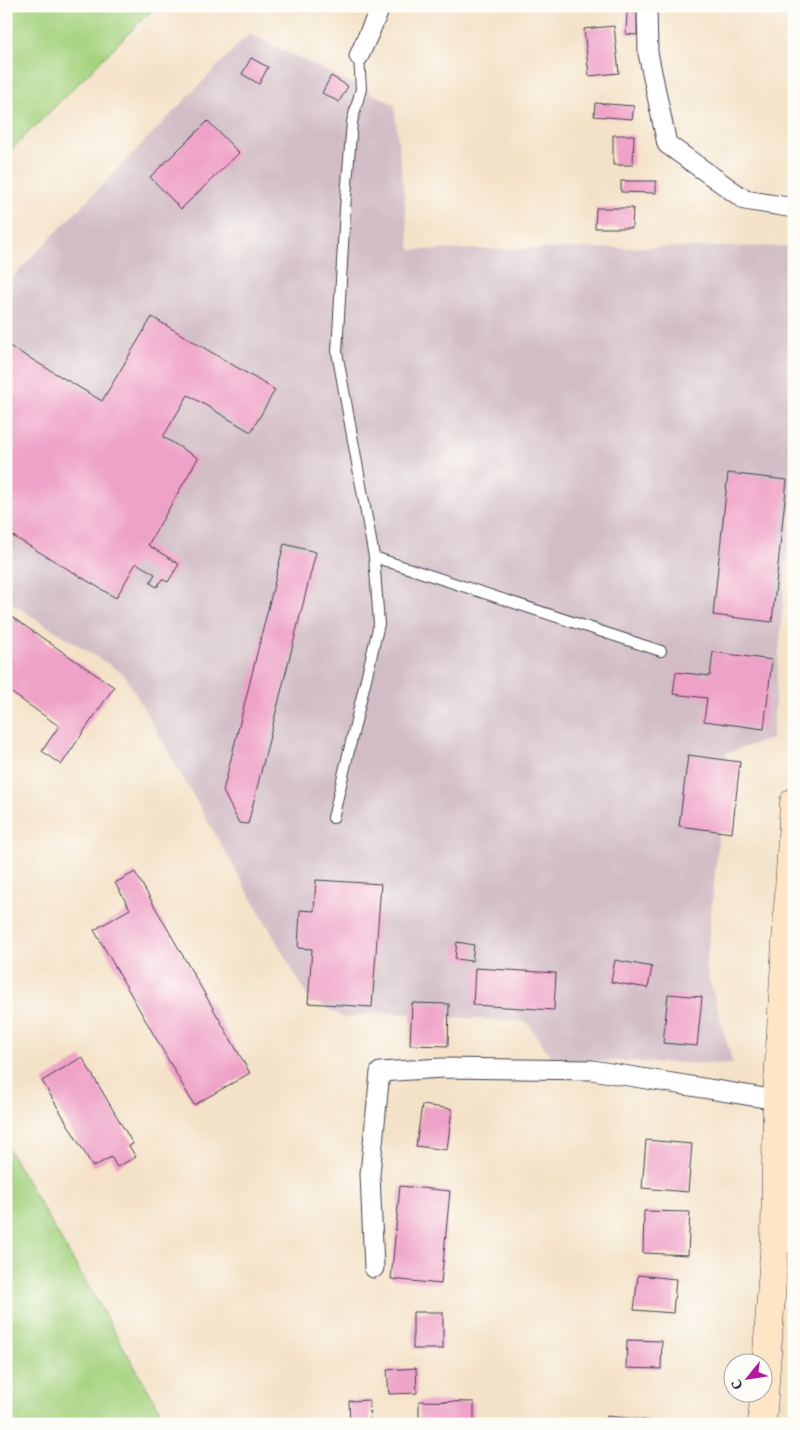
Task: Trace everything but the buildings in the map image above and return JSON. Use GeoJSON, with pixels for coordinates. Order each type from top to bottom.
{"type":"FeatureCollection","features":[{"type":"Feature","properties":{"kind":"street"},"geometry":{"type":"LineString","coordinates":[[359,56],[381,6]]}},
{"type":"Feature","properties":{"kind":"street"},"geometry":{"type":"LineString","coordinates":[[647,6],[648,53],[667,144],[745,200],[794,208]]}},
{"type":"Feature","properties":{"kind":"street"},"geometry":{"type":"LineString","coordinates":[[762,1424],[784,1242],[777,1100],[794,802]]}},
{"type":"Feature","properties":{"kind":"street"},"geometry":{"type":"LineString","coordinates":[[374,1268],[370,1174],[380,1072],[442,1068],[592,1070],[777,1100]]}},
{"type":"Feature","properties":{"kind":"lane"},"geometry":{"type":"LineString","coordinates":[[333,818],[379,624],[374,557],[337,352],[344,209],[352,122],[361,89],[359,56]]}},
{"type":"Feature","properties":{"kind":"lane"},"geometry":{"type":"LineString","coordinates":[[374,557],[661,651]]}},
{"type":"Feature","properties":{"kind":"shaded area"},"geometry":{"type":"Polygon","coordinates":[[[249,34],[394,104],[410,250],[794,246],[794,465],[772,739],[726,753],[706,968],[733,1064],[553,1060],[527,1022],[375,1012],[344,1018],[308,997],[124,674],[6,600],[6,284],[249,34]]]}},
{"type":"Feature","properties":{"kind":"green space"},"geometry":{"type":"Polygon","coordinates":[[[6,6],[156,6],[6,155],[6,6]]]}},
{"type":"Feature","properties":{"kind":"green space"},"geometry":{"type":"Polygon","coordinates":[[[6,1145],[168,1424],[6,1424],[6,1145]]]}}]}
